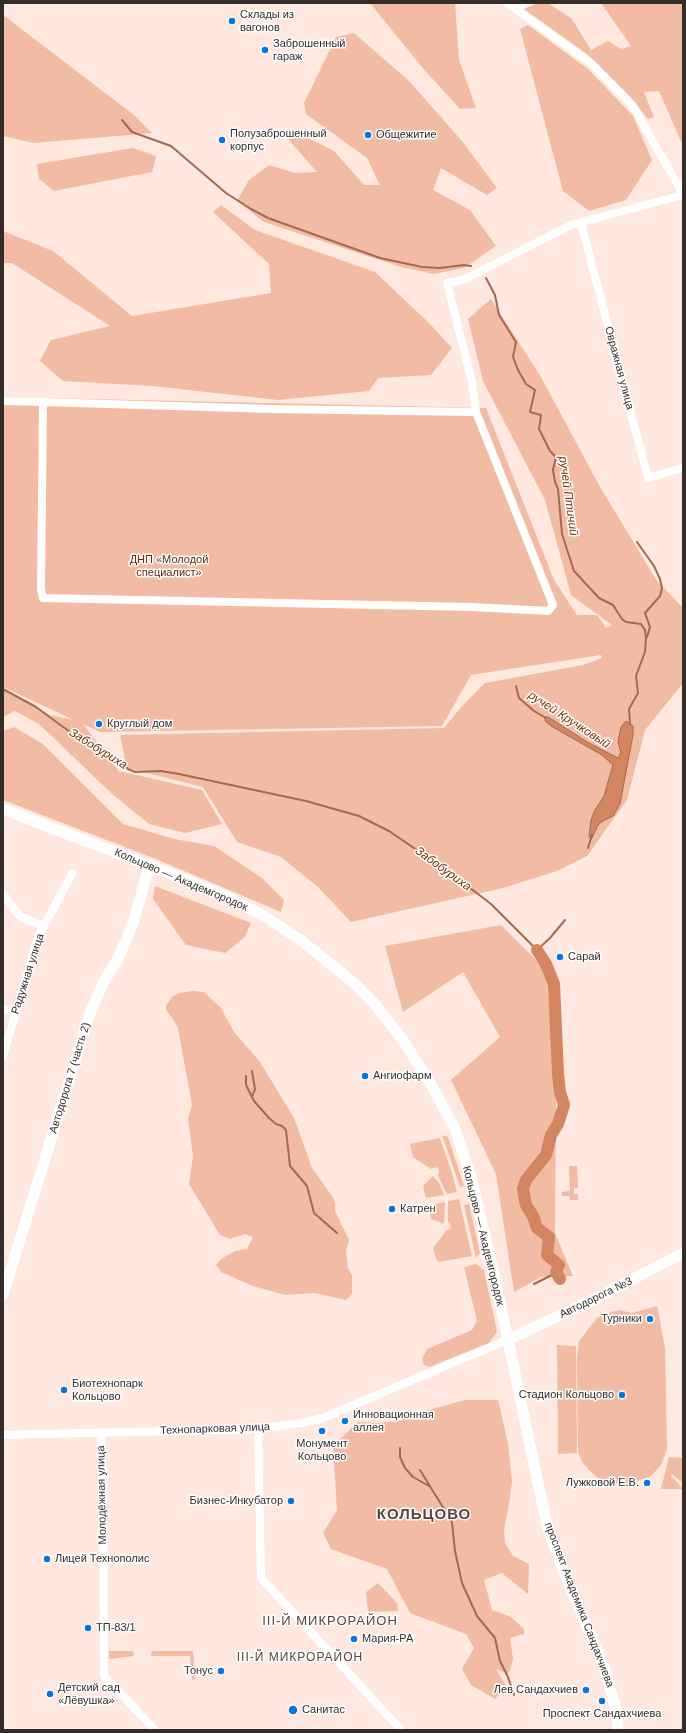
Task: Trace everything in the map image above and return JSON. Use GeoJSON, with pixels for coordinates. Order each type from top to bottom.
{"type":"FeatureCollection","features":[{"type":"Feature","properties":{"kind":"main road","name":"Кольцово — Академгородок"},"geometry":{"type":"LineString","coordinates":[[3,809],[223,895],[266,917],[285,929],[354,983],[373,1002],[403,1040],[432,1086],[455,1129],[471,1177],[483,1225],[507,1340]]}},
{"type":"Feature","properties":{"kind":"main road","name":"Автодорога 7 (часть 2)"},"geometry":{"type":"LineString","coordinates":[[3,1295],[90,1013],[103,983],[119,957],[134,920],[150,866]]}},
{"type":"Feature","properties":{"kind":"main road","name":"Автодорога №3"},"geometry":{"type":"LineString","coordinates":[[507,1340],[595,1299],[683,1253]]}},
{"type":"Feature","properties":{"kind":"main road","name":"проспект Академика Сандахчиева"},"geometry":{"type":"LineString","coordinates":[[507,1340],[547,1526],[564,1572],[604,1667],[617,1713],[618,1730]]}},
{"type":"Feature","properties":{"kind":"street"},"geometry":{"type":"LineString","coordinates":[[43,402],[41,589],[43,598],[464,606],[548,611],[553,605],[476,412],[472,382],[447,283],[463,280],[571,225],[683,195],[633,106],[591,63],[507,3]]}},
{"type":"Feature","properties":{"kind":"street"},"geometry":{"type":"LineString","coordinates":[[515,8],[525,3]]}},
{"type":"Feature","properties":{"kind":"street","name":"Овражная улица"},"geometry":{"type":"LineString","coordinates":[[580,223],[648,478],[683,468]]}},
{"type":"Feature","properties":{"kind":"street"},"geometry":{"type":"LineString","coordinates":[[3,401],[272,409],[476,412]]}},
{"type":"Feature","properties":{"kind":"street","name":"Радужная улица"},"geometry":{"type":"LineString","coordinates":[[3,1056],[38,936],[72,874]]}},
{"type":"Feature","properties":{"kind":"street"},"geometry":{"type":"LineString","coordinates":[[3,893],[20,916],[44,927]]}},
{"type":"Feature","properties":{"kind":"street"},"geometry":{"type":"LineString","coordinates":[[3,1009],[16,1013]]}},
{"type":"Feature","properties":{"kind":"street","name":"Технопарковая улица"},"geometry":{"type":"LineString","coordinates":[[3,1435],[258,1430],[323,1418],[507,1340]]}},
{"type":"Feature","properties":{"kind":"street"},"geometry":{"type":"LineString","coordinates":[[258,1430],[261,1578],[401,1730]]}},
{"type":"Feature","properties":{"kind":"street","name":"Молодёжная улица"},"geometry":{"type":"LineString","coordinates":[[101,1432],[101,1462],[103,1468],[104,1676],[155,1730]]}},
{"type":"Feature","properties":{"kind":"green space"},"geometry":{"type":"Polygon","coordinates":[[[370,3],[455,3],[459,60],[476,108],[460,109],[421,66],[370,3]]]}},
{"type":"Feature","properties":{"kind":"green space"},"geometry":{"type":"Polygon","coordinates":[[[538,3],[548,3],[572,19],[591,50],[608,41],[621,49],[631,46],[601,3],[683,3],[683,146],[659,91],[644,92],[654,117],[648,119],[628,94],[587,54],[524,9],[538,3]]]}},
{"type":"Feature","properties":{"kind":"green space"},"geometry":{"type":"Polygon","coordinates":[[[3,15],[134,115],[152,133],[34,143],[3,136],[3,15]]]}},
{"type":"Feature","properties":{"kind":"green space"},"geometry":{"type":"Polygon","coordinates":[[[528,25],[588,69],[633,116],[652,160],[626,200],[589,211],[563,191],[520,29],[528,25]]]}},
{"type":"Feature","properties":{"kind":"green space"},"geometry":{"type":"Polygon","coordinates":[[[354,33],[409,81],[462,141],[497,188],[487,195],[441,168],[433,190],[470,210],[496,246],[464,268],[434,274],[401,267],[264,222],[237,201],[249,180],[269,165],[295,173],[317,172],[289,140],[292,130],[334,151],[364,185],[380,185],[367,158],[306,114],[304,103],[336,37],[354,33]]]}},
{"type":"Feature","properties":{"kind":"green space"},"geometry":{"type":"Polygon","coordinates":[[[133,148],[156,156],[152,172],[54,191],[39,179],[37,164],[133,148]]]}},
{"type":"Feature","properties":{"kind":"green space"},"geometry":{"type":"Polygon","coordinates":[[[221,205],[255,230],[375,272],[428,322],[452,348],[431,375],[378,378],[369,391],[278,400],[153,386],[63,381],[40,361],[51,340],[110,326],[12,263],[3,263],[3,231],[53,251],[132,316],[271,293],[269,264],[213,212],[221,205]]]}},
{"type":"Feature","properties":{"kind":"green space","name":"ДНП «Молодой специалист»"},"geometry":{"type":"Polygon","coordinates":[[[491,299],[541,377],[600,487],[657,581],[683,608],[683,683],[645,730],[627,800],[587,856],[557,871],[503,888],[351,922],[317,886],[281,857],[237,842],[203,787],[127,768],[120,735],[444,728],[463,705],[485,683],[583,665],[602,658],[601,655],[471,675],[442,726],[100,732],[83,724],[119,771],[202,790],[222,824],[185,833],[149,824],[110,792],[39,724],[15,711],[3,717],[3,690],[50,715],[74,720],[3,687],[3,397],[486,408],[554,580],[577,615],[597,615],[606,628],[612,625],[571,595],[545,500],[483,381],[468,319],[491,299]]]}},
{"type":"Feature","properties":{"kind":"green space"},"geometry":{"type":"Polygon","coordinates":[[[14,727],[43,744],[123,824],[174,839],[214,846],[262,878],[284,900],[281,912],[156,859],[3,800],[3,731],[14,727]]]}},
{"type":"Feature","properties":{"kind":"green space"},"geometry":{"type":"Polygon","coordinates":[[[155,886],[251,923],[245,937],[225,953],[186,945],[153,899],[155,886]]]}},
{"type":"Feature","properties":{"kind":"green space"},"geometry":{"type":"Polygon","coordinates":[[[501,925],[557,981],[555,1233],[573,1276],[541,1277],[514,1292],[496,1174],[451,1080],[500,1037],[463,972],[403,1012],[385,946],[501,925]]]}},
{"type":"Feature","properties":{"kind":"green space"},"geometry":{"type":"Polygon","coordinates":[[[193,991],[204,992],[221,1008],[234,1032],[260,1062],[294,1118],[312,1168],[332,1196],[335,1203],[335,1211],[349,1240],[346,1251],[348,1269],[352,1275],[352,1294],[346,1300],[315,1293],[285,1295],[253,1286],[221,1272],[216,1265],[221,1259],[235,1251],[247,1249],[253,1237],[245,1234],[230,1239],[220,1235],[189,1184],[193,1156],[188,1119],[192,1105],[178,1028],[166,1010],[166,1006],[172,997],[179,993],[193,991]]]}},
{"type":"Feature","properties":{"kind":"green space"},"geometry":{"type":"Polygon","coordinates":[[[442,1135],[448,1137],[464,1186],[460,1187],[442,1135]]]}},
{"type":"Feature","properties":{"kind":"green space"},"geometry":{"type":"Polygon","coordinates":[[[440,1138],[457,1192],[447,1194],[438,1176],[439,1169],[435,1167],[431,1169],[413,1157],[410,1144],[440,1138]]]}},
{"type":"Feature","properties":{"kind":"green space"},"geometry":{"type":"Polygon","coordinates":[[[569,1166],[577,1166],[578,1188],[574,1188],[574,1194],[578,1194],[578,1200],[570,1200],[569,1196],[562,1196],[562,1192],[570,1191],[569,1166]]]}},
{"type":"Feature","properties":{"kind":"green space"},"geometry":{"type":"Polygon","coordinates":[[[433,1176],[439,1183],[444,1195],[426,1198],[423,1186],[433,1176]]]}},
{"type":"Feature","properties":{"kind":"green space"},"geometry":{"type":"Polygon","coordinates":[[[459,1199],[472,1256],[439,1262],[436,1259],[433,1248],[446,1231],[451,1228],[448,1222],[448,1201],[459,1199]]]}},
{"type":"Feature","properties":{"kind":"green space"},"geometry":{"type":"Polygon","coordinates":[[[445,1202],[444,1224],[431,1219],[428,1206],[445,1202]]]}},
{"type":"Feature","properties":{"kind":"green space"},"geometry":{"type":"Polygon","coordinates":[[[469,1204],[480,1253],[476,1258],[464,1205],[469,1204]]]}},
{"type":"Feature","properties":{"kind":"green space"},"geometry":{"type":"Polygon","coordinates":[[[476,1264],[484,1270],[497,1332],[489,1343],[429,1367],[424,1365],[422,1359],[427,1349],[472,1330],[477,1321],[464,1267],[476,1264]]]}},
{"type":"Feature","properties":{"kind":"green space","name":"Стадион Кольцово"},"geometry":{"type":"Polygon","coordinates":[[[657,1306],[665,1348],[667,1449],[661,1465],[650,1477],[625,1484],[610,1483],[599,1479],[589,1470],[582,1462],[578,1451],[577,1358],[579,1341],[597,1318],[608,1313],[619,1310],[632,1313],[657,1306]]]}},
{"type":"Feature","properties":{"kind":"green space"},"geometry":{"type":"Polygon","coordinates":[[[557,1345],[576,1346],[577,1453],[558,1454],[557,1345]]]}},
{"type":"Feature","properties":{"kind":"green space"},"geometry":{"type":"Polygon","coordinates":[[[465,1400],[498,1400],[508,1443],[512,1481],[504,1529],[505,1543],[513,1556],[529,1564],[528,1594],[502,1573],[484,1580],[492,1610],[511,1617],[524,1629],[524,1634],[510,1638],[513,1659],[510,1671],[506,1676],[505,1673],[496,1669],[506,1686],[495,1699],[471,1685],[462,1669],[474,1648],[466,1634],[410,1613],[387,1569],[331,1549],[323,1533],[337,1510],[333,1446],[358,1422],[379,1423],[398,1421],[421,1412],[465,1400]]]}},
{"type":"Feature","properties":{"kind":"green space"},"geometry":{"type":"Polygon","coordinates":[[[669,1457],[683,1458],[683,1483],[672,1474],[671,1476],[683,1489],[661,1489],[669,1457]]]}},
{"type":"Feature","properties":{"kind":"green space"},"geometry":{"type":"Polygon","coordinates":[[[378,1583],[397,1603],[398,1611],[368,1612],[366,1592],[378,1583]]]}},
{"type":"Feature","properties":{"kind":"green space"},"geometry":{"type":"Polygon","coordinates":[[[109,1651],[133,1651],[134,1656],[109,1659],[109,1651]]]}},
{"type":"Feature","properties":{"kind":"green space"},"geometry":{"type":"Polygon","coordinates":[[[152,1651],[193,1651],[195,1679],[192,1680],[190,1656],[151,1656],[152,1651]]]}},
{"type":"Feature","properties":{"kind":"shaded area"},"geometry":{"type":"Polygon","coordinates":[[[545,717],[548,717],[589,743],[618,758],[621,753],[618,742],[621,727],[626,721],[633,726],[633,735],[620,804],[613,816],[598,825],[592,838],[589,837],[591,820],[595,810],[604,796],[613,765],[602,755],[551,726],[545,721],[545,717]]]}},
{"type":"Feature","properties":{"kind":"waterway"},"geometry":{"type":"LineString","coordinates":[[122,120],[132,132],[171,146],[226,193],[268,218],[380,258],[422,267],[440,268],[464,265],[471,266]]}},
{"type":"Feature","properties":{"kind":"waterway","name":"ручей Птичий"},"geometry":{"type":"LineString","coordinates":[[486,278],[495,295],[499,315],[516,342],[513,357],[518,370],[526,384],[535,390],[530,412],[541,415],[539,429],[550,451],[556,457],[553,470],[558,489],[562,534],[574,571],[599,598],[613,605],[622,619],[626,622],[641,624],[645,630],[645,652],[636,676],[638,693],[629,709],[630,724]]}},
{"type":"Feature","properties":{"kind":"waterway"},"geometry":{"type":"LineString","coordinates":[[637,542],[654,566],[662,588],[660,596],[645,613],[650,627],[647,637]]}},
{"type":"Feature","properties":{"kind":"waterway","name":"ручей Кручковый"},"geometry":{"type":"LineString","coordinates":[[516,686],[519,698],[534,711],[546,718]]}},
{"type":"Feature","properties":{"kind":"waterway","name":"Забобуриха"},"geometry":{"type":"LineString","coordinates":[[3,689],[36,707],[91,747],[110,754],[128,769],[135,772],[161,771],[179,774],[306,801],[359,816],[389,831],[452,874],[491,904],[537,950],[550,938],[565,920]]}},
{"type":"Feature","properties":{"kind":"waterway","name":"ручей Птичий"},"geometry":{"type":"LineString","coordinates":[[588,848],[592,835]]}},
{"type":"Feature","properties":{"kind":"waterway","name":"Забобуриха"},"geometry":{"type":"LineString","coordinates":[[537,950],[546,964],[554,984],[558,1074],[560,1092],[564,1105],[558,1124],[551,1135],[546,1155],[526,1180],[523,1189],[526,1205],[533,1216],[537,1228],[549,1237],[547,1255],[559,1265],[556,1272],[560,1279]]}},
{"type":"Feature","properties":{"kind":"waterway"},"geometry":{"type":"LineString","coordinates":[[252,1071],[255,1089],[252,1097]]}},
{"type":"Feature","properties":{"kind":"waterway"},"geometry":{"type":"LineString","coordinates":[[246,1076],[246,1085],[254,1101],[269,1118],[286,1130],[290,1166],[307,1186],[314,1213],[337,1233]]}},
{"type":"Feature","properties":{"kind":"waterway"},"geometry":{"type":"LineString","coordinates":[[534,1284],[556,1273]]}},
{"type":"Feature","properties":{"kind":"waterway"},"geometry":{"type":"LineString","coordinates":[[400,1448],[400,1457],[405,1468],[413,1477],[429,1486]]}},
{"type":"Feature","properties":{"kind":"waterway","name":"Забобуриха"},"geometry":{"type":"LineString","coordinates":[[420,1470],[452,1522],[455,1551],[462,1583],[477,1616],[495,1638],[500,1661],[508,1677],[514,1695]]}},
{"type":"Feature","properties":{"kind":"place","name":"Склады из вагонов"},"geometry":{"type":"Point","coordinates":[232,21]}},
{"type":"Feature","properties":{"kind":"place","name":"Заброшенный гараж"},"geometry":{"type":"Point","coordinates":[265,50]}},
{"type":"Feature","properties":{"kind":"place","name":"Общежитие"},"geometry":{"type":"Point","coordinates":[368,135]}},
{"type":"Feature","properties":{"kind":"place","name":"Полузаброшенный корпус"},"geometry":{"type":"Point","coordinates":[222,140]}},
{"type":"Feature","properties":{"kind":"place","name":"Круглый дом"},"geometry":{"type":"Point","coordinates":[99,724]}},
{"type":"Feature","properties":{"kind":"place","name":"Сарай"},"geometry":{"type":"Point","coordinates":[560,957]}},
{"type":"Feature","properties":{"kind":"place","name":"Ангиофарм"},"geometry":{"type":"Point","coordinates":[365,1076]}},
{"type":"Feature","properties":{"kind":"place","name":"Катрен"},"geometry":{"type":"Point","coordinates":[392,1209]}},
{"type":"Feature","properties":{"kind":"place","name":"Турники"},"geometry":{"type":"Point","coordinates":[650,1319]}},
{"type":"Feature","properties":{"kind":"place","name":"Биотехнопарк Кольцово"},"geometry":{"type":"Point","coordinates":[64,1390]}},
{"type":"Feature","properties":{"kind":"place","name":"Стадион Кольцово"},"geometry":{"type":"Point","coordinates":[622,1395]}},
{"type":"Feature","properties":{"kind":"place","name":"Инновационная аллея"},"geometry":{"type":"Point","coordinates":[345,1421]}},
{"type":"Feature","properties":{"kind":"place","name":"Монумент Кольцово"},"geometry":{"type":"Point","coordinates":[322,1431]}},
{"type":"Feature","properties":{"kind":"place","name":"Лужковой Е.В."},"geometry":{"type":"Point","coordinates":[647,1483]}},
{"type":"Feature","properties":{"kind":"place","name":"Бизнес-Инкубатор"},"geometry":{"type":"Point","coordinates":[291,1501]}},
{"type":"Feature","properties":{"kind":"place","name":"Лицей Технополис"},"geometry":{"type":"Point","coordinates":[47,1559]}},
{"type":"Feature","properties":{"kind":"place","name":"ТП-83/1"},"geometry":{"type":"Point","coordinates":[88,1628]}},
{"type":"Feature","properties":{"kind":"place","name":"Мария-РА"},"geometry":{"type":"Point","coordinates":[354,1639]}},
{"type":"Feature","properties":{"kind":"place","name":"Тонус"},"geometry":{"type":"Point","coordinates":[221,1671]}},
{"type":"Feature","properties":{"kind":"place","name":"Лев Сандахчиев"},"geometry":{"type":"Point","coordinates":[586,1690]}},
{"type":"Feature","properties":{"kind":"place","name":"Детский сад «Лёвушка»"},"geometry":{"type":"Point","coordinates":[50,1694]}},
{"type":"Feature","properties":{"kind":"place","name":"Проспект Сандахчиева"},"geometry":{"type":"Point","coordinates":[602,1701]}},
{"type":"Feature","properties":{"kind":"place","name":"Санитас"},"geometry":{"type":"Point","coordinates":[293,1710]}},
{"type":"Feature","properties":{"kind":"district","name":"КОЛЬЦОВО"},"geometry":{"type":"Point","coordinates":[424,1515]}},
{"type":"Feature","properties":{"kind":"district","name":"III-Й МИКРОРАЙОН"},"geometry":{"type":"Point","coordinates":[330,1621]}},
{"type":"Feature","properties":{"kind":"district","name":"III-Й МИКРОРАЙОН"},"geometry":{"type":"Point","coordinates":[300,1658]}}]}
